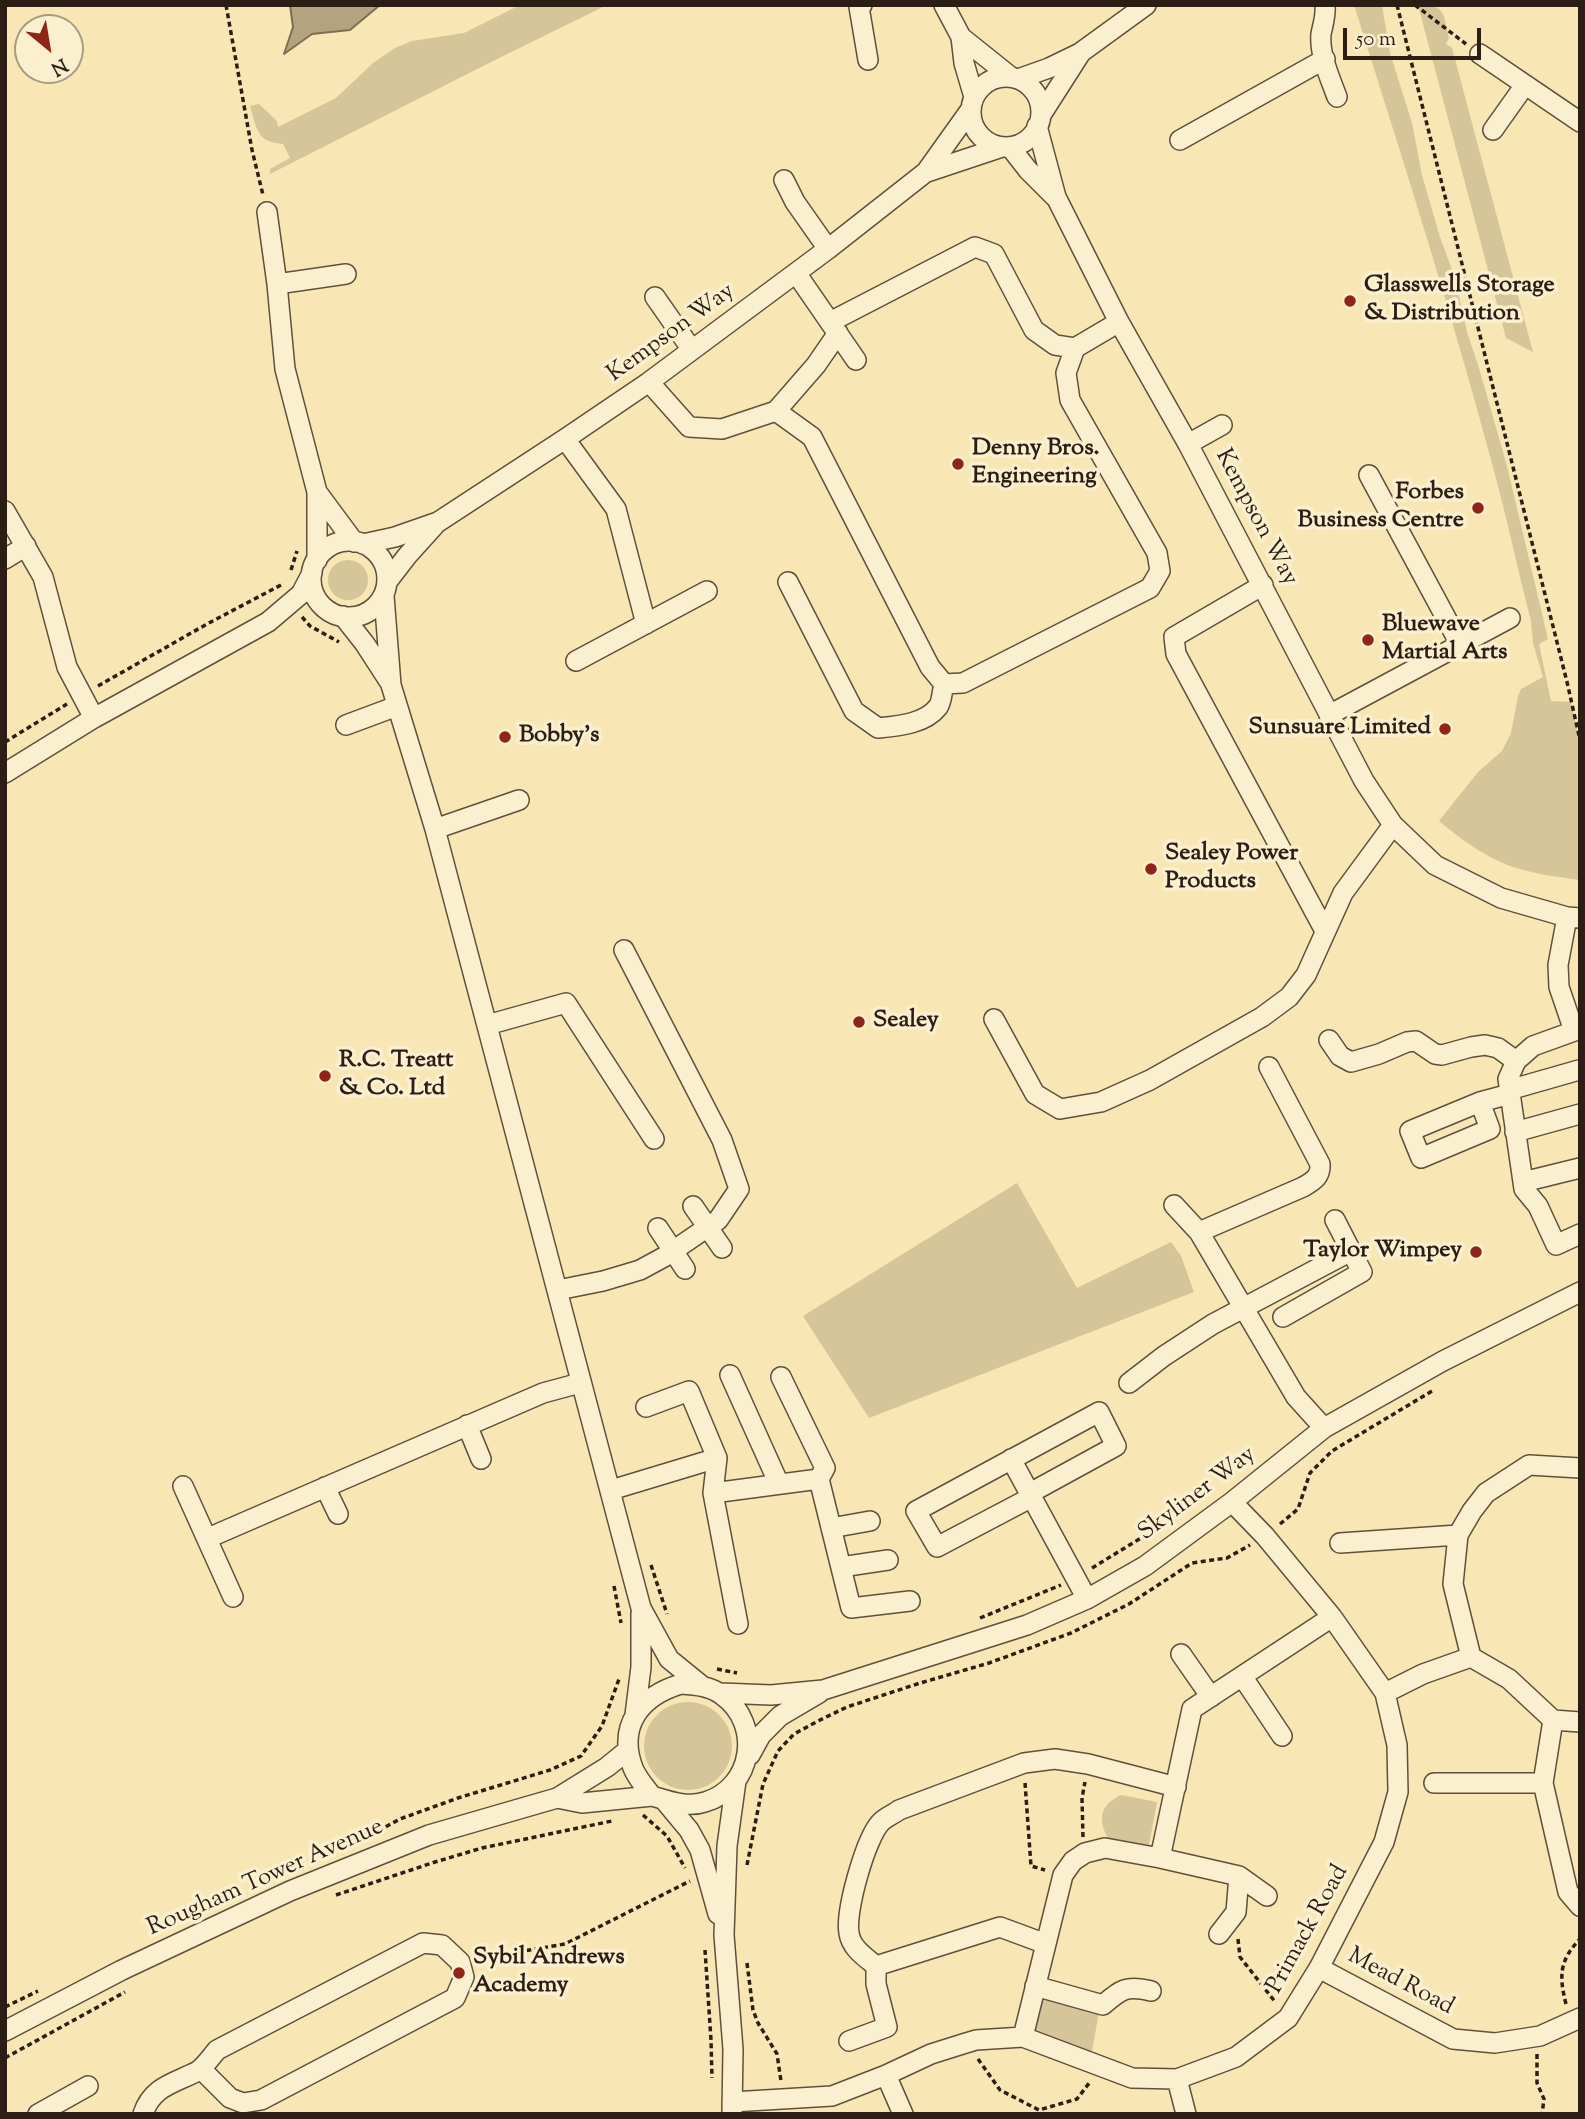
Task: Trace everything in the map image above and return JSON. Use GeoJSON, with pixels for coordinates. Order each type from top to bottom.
{"type":"FeatureCollection","features":[{"type":"Feature","properties":{"kind":"street"},"geometry":{"type":"LineString","coordinates":[[862,5],[859,7],[868,60]]}},
{"type":"Feature","properties":{"kind":"street"},"geometry":{"type":"LineString","coordinates":[[944,5],[961,37],[972,103],[972,122],[979,134],[989,143],[1006,147],[1026,140],[1080,53]]}},
{"type":"Feature","properties":{"kind":"street"},"geometry":{"type":"LineString","coordinates":[[972,103],[980,88],[989,81],[1000,77],[1015,78],[1049,68],[1080,53],[1146,5]]}},
{"type":"Feature","properties":{"kind":"street"},"geometry":{"type":"LineString","coordinates":[[1325,5],[1321,36],[1337,97]]}},
{"type":"Feature","properties":{"kind":"street"},"geometry":{"type":"LineString","coordinates":[[961,37],[1028,85],[1040,103],[1039,120]]}},
{"type":"Feature","properties":{"kind":"street"},"geometry":{"type":"LineString","coordinates":[[1480,54],[1525,85],[1577,114]]}},
{"type":"Feature","properties":{"kind":"street"},"geometry":{"type":"LineString","coordinates":[[1180,140],[1325,59]]}},
{"type":"Feature","properties":{"kind":"street"},"geometry":{"type":"LineString","coordinates":[[1493,130],[1525,85]]}},
{"type":"Feature","properties":{"kind":"street","name":"Kempson Way"},"geometry":{"type":"LineString","coordinates":[[358,543],[395,537],[438,522],[649,382],[828,249],[926,172],[951,140],[972,103]]}},
{"type":"Feature","properties":{"kind":"street","name":"Kempson Way"},"geometry":{"type":"LineString","coordinates":[[1039,120],[1056,197],[1119,322],[1188,443],[1364,781],[1393,825],[1435,865],[1501,898],[1573,917]]}},
{"type":"Feature","properties":{"kind":"street","name":"Kempson Way"},"geometry":{"type":"LineString","coordinates":[[926,172],[1006,147],[1056,197]]}},
{"type":"Feature","properties":{"kind":"street"},"geometry":{"type":"LineString","coordinates":[[784,180],[795,202],[828,249]]}},
{"type":"Feature","properties":{"kind":"street"},"geometry":{"type":"LineString","coordinates":[[267,212],[285,369],[317,492],[312,584],[322,605],[337,614],[371,653],[391,685]]}},
{"type":"Feature","properties":{"kind":"street"},"geometry":{"type":"LineString","coordinates":[[649,382],[689,427],[722,429],[776,411],[816,365],[834,328],[975,247],[994,254],[1034,330],[1055,345],[1075,348],[1119,322]]}},
{"type":"Feature","properties":{"kind":"street"},"geometry":{"type":"LineString","coordinates":[[796,273],[856,360]]}},
{"type":"Feature","properties":{"kind":"street"},"geometry":{"type":"LineString","coordinates":[[277,284],[346,274]]}},
{"type":"Feature","properties":{"kind":"street"},"geometry":{"type":"LineString","coordinates":[[655,296],[692,350]]}},
{"type":"Feature","properties":{"kind":"street"},"geometry":{"type":"LineString","coordinates":[[944,684],[963,684],[1150,588],[1160,571],[1157,554],[1070,400],[1066,373],[1075,348]]}},
{"type":"Feature","properties":{"kind":"street"},"geometry":{"type":"LineString","coordinates":[[776,411],[812,437],[930,667],[944,684]]}},
{"type":"Feature","properties":{"kind":"street"},"geometry":{"type":"LineString","coordinates":[[1188,443],[1222,425]]}},
{"type":"Feature","properties":{"kind":"street"},"geometry":{"type":"LineString","coordinates":[[565,439],[616,509],[646,624]]}},
{"type":"Feature","properties":{"kind":"street"},"geometry":{"type":"LineString","coordinates":[[1369,475],[1460,644]]}},
{"type":"Feature","properties":{"kind":"street"},"geometry":{"type":"LineString","coordinates":[[317,492],[358,543]]}},
{"type":"Feature","properties":{"kind":"street"},"geometry":{"type":"LineString","coordinates":[[5,511],[43,577],[67,667],[94,718]]}},
{"type":"Feature","properties":{"kind":"street","name":"Kempson Way"},"geometry":{"type":"LineString","coordinates":[[385,589],[407,556],[438,522]]}},
{"type":"Feature","properties":{"kind":"street"},"geometry":{"type":"LineString","coordinates":[[5,773],[94,718],[295,607],[324,551],[333,545],[343,542],[358,543],[373,550],[382,559],[386,570],[391,685],[435,829],[558,1290],[580,1383],[642,1608],[668,1659],[704,1676],[736,1707],[745,1724],[749,1743],[746,1762],[736,1781],[722,1795],[703,1803],[684,1804],[658,1798]]}},
{"type":"Feature","properties":{"kind":"street"},"geometry":{"type":"LineString","coordinates":[[5,559],[26,546]]}},
{"type":"Feature","properties":{"kind":"street"},"geometry":{"type":"LineString","coordinates":[[788,582],[853,711],[878,728],[907,724],[926,715],[939,706],[944,684]]}},
{"type":"Feature","properties":{"kind":"street"},"geometry":{"type":"LineString","coordinates":[[1262,586],[1174,637],[1176,654],[1325,932]]}},
{"type":"Feature","properties":{"kind":"street"},"geometry":{"type":"LineString","coordinates":[[295,607],[355,616],[367,613],[377,605],[385,589]]}},
{"type":"Feature","properties":{"kind":"street"},"geometry":{"type":"LineString","coordinates":[[576,661],[707,591]]}},
{"type":"Feature","properties":{"kind":"street"},"geometry":{"type":"LineString","coordinates":[[1329,715],[1510,618]]}},
{"type":"Feature","properties":{"kind":"street"},"geometry":{"type":"LineString","coordinates":[[346,725],[397,706]]}},
{"type":"Feature","properties":{"kind":"street"},"geometry":{"type":"LineString","coordinates":[[435,829],[519,800]]}},
{"type":"Feature","properties":{"kind":"street"},"geometry":{"type":"LineString","coordinates":[[994,1019],[1035,1094],[1060,1109],[1101,1102],[1150,1080],[1262,1017],[1289,997],[1306,975],[1343,893],[1393,825]]}},
{"type":"Feature","properties":{"kind":"street"},"geometry":{"type":"LineString","coordinates":[[1573,917],[1559,965],[1559,987],[1577,1030],[1533,1046],[1516,1061],[1508,1079],[1523,1186],[1538,1206],[1556,1245],[1580,1234]]}},
{"type":"Feature","properties":{"kind":"street"},"geometry":{"type":"LineString","coordinates":[[558,1290],[640,1270],[718,1220],[739,1189],[722,1140],[624,950]]}},
{"type":"Feature","properties":{"kind":"street"},"geometry":{"type":"LineString","coordinates":[[487,1025],[566,1003],[654,1139]]}},
{"type":"Feature","properties":{"kind":"street"},"geometry":{"type":"LineString","coordinates":[[1329,1040],[1340,1056],[1351,1062],[1416,1041],[1435,1054],[1442,1055],[1485,1045],[1498,1048],[1516,1061]]}},
{"type":"Feature","properties":{"kind":"street"},"geometry":{"type":"LineString","coordinates":[[1199,1232],[1303,1187],[1315,1180],[1321,1171],[1320,1164],[1269,1067]]}},
{"type":"Feature","properties":{"kind":"street"},"geometry":{"type":"LineString","coordinates":[[1480,1102],[1579,1070]]}},
{"type":"Feature","properties":{"kind":"street"},"geometry":{"type":"LineString","coordinates":[[1516,1132],[1580,1114]]}},
{"type":"Feature","properties":{"kind":"street"},"geometry":{"type":"LineString","coordinates":[[1523,1186],[1580,1168]]}},
{"type":"Feature","properties":{"kind":"street"},"geometry":{"type":"LineString","coordinates":[[1174,1205],[1199,1232],[1296,1397],[1324,1428]]}},
{"type":"Feature","properties":{"kind":"street"},"geometry":{"type":"LineString","coordinates":[[693,1206],[722,1248]]}},
{"type":"Feature","properties":{"kind":"street"},"geometry":{"type":"LineString","coordinates":[[1283,1317],[1362,1272],[1335,1220]]}},
{"type":"Feature","properties":{"kind":"street"},"geometry":{"type":"LineString","coordinates":[[658,1228],[685,1269]]}},
{"type":"Feature","properties":{"kind":"street"},"geometry":{"type":"LineString","coordinates":[[1129,1383],[1213,1324],[1352,1251]]}},
{"type":"Feature","properties":{"kind":"street","name":"Skyliner Way"},"geometry":{"type":"LineString","coordinates":[[721,1693],[771,1695],[823,1690],[1027,1625],[1087,1599],[1145,1566],[1232,1502],[1324,1428],[1443,1361],[1580,1292]]}},
{"type":"Feature","properties":{"kind":"street"},"geometry":{"type":"LineString","coordinates":[[730,1375],[779,1484]]}},
{"type":"Feature","properties":{"kind":"street"},"geometry":{"type":"LineString","coordinates":[[781,1377],[825,1468],[819,1479],[851,1608],[910,1601]]}},
{"type":"Feature","properties":{"kind":"street"},"geometry":{"type":"LineString","coordinates":[[208,1538],[543,1393],[580,1383]]}},
{"type":"Feature","properties":{"kind":"street"},"geometry":{"type":"LineString","coordinates":[[646,1407],[689,1391],[717,1458],[713,1493],[738,1624]]}},
{"type":"Feature","properties":{"kind":"street"},"geometry":{"type":"LineString","coordinates":[[1099,1412],[1116,1446],[937,1547],[916,1511],[1011,1459],[1099,1412]]}},
{"type":"Feature","properties":{"kind":"street"},"geometry":{"type":"LineString","coordinates":[[467,1425],[481,1459]]}},
{"type":"Feature","properties":{"kind":"street"},"geometry":{"type":"LineString","coordinates":[[611,1490],[717,1458]]}},
{"type":"Feature","properties":{"kind":"street"},"geometry":{"type":"LineString","coordinates":[[1011,1459],[1087,1599]]}},
{"type":"Feature","properties":{"kind":"street"},"geometry":{"type":"LineString","coordinates":[[1580,1468],[1529,1465],[1486,1493],[1458,1535],[1453,1584],[1471,1657],[1508,1679],[1553,1720],[1580,1722]]}},
{"type":"Feature","properties":{"kind":"street"},"geometry":{"type":"LineString","coordinates":[[713,1493],[819,1479]]}},
{"type":"Feature","properties":{"kind":"street"},"geometry":{"type":"LineString","coordinates":[[183,1486],[233,1597]]}},
{"type":"Feature","properties":{"kind":"street"},"geometry":{"type":"LineString","coordinates":[[325,1487],[338,1514]]}},
{"type":"Feature","properties":{"kind":"street","name":"Primack Road"},"geometry":{"type":"LineString","coordinates":[[732,2108],[832,2096],[931,2054],[976,2040],[1023,2037],[1132,2078],[1177,2079],[1236,2057],[1288,2018],[1318,1968],[1384,1842],[1398,1792],[1397,1745],[1385,1693],[1332,1618],[1265,1536],[1232,1502]]}},
{"type":"Feature","properties":{"kind":"street"},"geometry":{"type":"LineString","coordinates":[[831,1528],[870,1521]]}},
{"type":"Feature","properties":{"kind":"street"},"geometry":{"type":"LineString","coordinates":[[1340,1542],[1458,1535]]}},
{"type":"Feature","properties":{"kind":"street"},"geometry":{"type":"LineString","coordinates":[[841,1567],[888,1560]]}},
{"type":"Feature","properties":{"kind":"street"},"geometry":{"type":"LineString","coordinates":[[642,1608],[641,1667],[628,1750],[634,1771],[689,1830],[700,1850],[723,1935]]}},
{"type":"Feature","properties":{"kind":"street"},"geometry":{"type":"LineString","coordinates":[[1160,1858],[1192,1709],[1332,1618]]}},
{"type":"Feature","properties":{"kind":"street"},"geometry":{"type":"LineString","coordinates":[[1181,1654],[1211,1698]]}},
{"type":"Feature","properties":{"kind":"street"},"geometry":{"type":"LineString","coordinates":[[1385,1693],[1423,1674],[1471,1657]]}},
{"type":"Feature","properties":{"kind":"street"},"geometry":{"type":"LineString","coordinates":[[1242,1675],[1282,1736]]}},
{"type":"Feature","properties":{"kind":"street"},"geometry":{"type":"LineString","coordinates":[[634,1717],[646,1701],[662,1690],[704,1676]]}},
{"type":"Feature","properties":{"kind":"street","name":"Skyliner Way"},"geometry":{"type":"LineString","coordinates":[[746,1762],[761,1735],[780,1716],[823,1690]]}},
{"type":"Feature","properties":{"kind":"street"},"geometry":{"type":"LineString","coordinates":[[1553,1720],[1543,1783],[1568,1892],[1580,1906]]}},
{"type":"Feature","properties":{"kind":"street","name":"Rougham Tower Avenue"},"geometry":{"type":"LineString","coordinates":[[5,2031],[122,1970],[301,1886],[429,1835],[557,1798],[607,1767],[628,1750]]}},
{"type":"Feature","properties":{"kind":"street"},"geometry":{"type":"LineString","coordinates":[[876,1966],[860,1954],[849,1935],[848,1912],[871,1836],[881,1822],[899,1810],[1024,1763],[1055,1759],[1088,1764],[1176,1787]]}},
{"type":"Feature","properties":{"kind":"street"},"geometry":{"type":"LineString","coordinates":[[732,2108],[733,2049],[723,1935],[727,1846],[736,1781]]}},
{"type":"Feature","properties":{"kind":"street"},"geometry":{"type":"LineString","coordinates":[[1434,1783],[1543,1783]]}},
{"type":"Feature","properties":{"kind":"street","name":"Rougham Tower Avenue"},"geometry":{"type":"LineString","coordinates":[[557,1798],[582,1803],[658,1798]]}},
{"type":"Feature","properties":{"kind":"street"},"geometry":{"type":"LineString","coordinates":[[1023,2037],[1063,1875],[1073,1861],[1085,1853],[1105,1848],[1239,1876],[1267,1896]]}},
{"type":"Feature","properties":{"kind":"street"},"geometry":{"type":"LineString","coordinates":[[1219,1934],[1236,1912],[1239,1876]]}},
{"type":"Feature","properties":{"kind":"street"},"geometry":{"type":"LineString","coordinates":[[876,1966],[1000,1927],[1046,1944]]}},
{"type":"Feature","properties":{"kind":"street"},"geometry":{"type":"LineString","coordinates":[[143,2114],[148,2100],[171,2082],[201,2069],[217,2050],[423,1943],[442,1945],[460,1962],[464,1977],[455,1998],[261,2100],[243,2103],[230,2098],[201,2069]]}},
{"type":"Feature","properties":{"kind":"street"},"geometry":{"type":"LineString","coordinates":[[849,2041],[887,2027],[876,1984],[876,1966]]}},
{"type":"Feature","properties":{"kind":"street","name":"Mead Road"},"geometry":{"type":"LineString","coordinates":[[1318,1968],[1453,2039],[1495,2043],[1540,2036],[1576,2020]]}},
{"type":"Feature","properties":{"kind":"street"},"geometry":{"type":"LineString","coordinates":[[1035,1986],[1103,2005],[1126,1988],[1151,1990]]}},
{"type":"Feature","properties":{"kind":"street"},"geometry":{"type":"LineString","coordinates":[[886,2075],[903,2114]]}},
{"type":"Feature","properties":{"kind":"street"},"geometry":{"type":"LineString","coordinates":[[1177,2079],[1186,2114]]}},
{"type":"Feature","properties":{"kind":"street"},"geometry":{"type":"LineString","coordinates":[[38,2114],[88,2086]]}},
{"type":"Feature","properties":{"kind":"path"},"geometry":{"type":"LineString","coordinates":[[226,5],[252,150],[267,212]]}},
{"type":"Feature","properties":{"kind":"path"},"geometry":{"type":"LineString","coordinates":[[1397,5],[1580,740]]}},
{"type":"Feature","properties":{"kind":"path"},"geometry":{"type":"LineString","coordinates":[[1415,5],[1480,54]]}},
{"type":"Feature","properties":{"kind":"path"},"geometry":{"type":"LineString","coordinates":[[5,742],[206,624],[282,584],[292,567],[299,546]]}},
{"type":"Feature","properties":{"kind":"path"},"geometry":{"type":"LineString","coordinates":[[282,584],[310,626],[341,644]]}},
{"type":"Feature","properties":{"kind":"path"},"geometry":{"type":"LineString","coordinates":[[746,1870],[763,1784],[778,1751],[794,1734],[847,1707],[989,1663],[1071,1633],[1129,1604],[1192,1563],[1227,1558],[1265,1536],[1298,1508],[1310,1473],[1332,1451],[1436,1388]]}},
{"type":"Feature","properties":{"kind":"path"},"geometry":{"type":"LineString","coordinates":[[980,1619],[1076,1578],[1199,1502]]}},
{"type":"Feature","properties":{"kind":"path"},"geometry":{"type":"LineString","coordinates":[[649,1558],[669,1616]]}},
{"type":"Feature","properties":{"kind":"path"},"geometry":{"type":"LineString","coordinates":[[612,1575],[622,1629]]}},
{"type":"Feature","properties":{"kind":"path"},"geometry":{"type":"LineString","coordinates":[[704,1676],[743,1674]]}},
{"type":"Feature","properties":{"kind":"path"},"geometry":{"type":"LineString","coordinates":[[1024,1763],[1031,1866],[1063,1875]]}},
{"type":"Feature","properties":{"kind":"path"},"geometry":{"type":"LineString","coordinates":[[1085,1853],[1082,1798],[1088,1764]]}},
{"type":"Feature","properties":{"kind":"path"},"geometry":{"type":"LineString","coordinates":[[460,1962],[565,1944],[691,1880]]}},
{"type":"Feature","properties":{"kind":"path"},"geometry":{"type":"LineString","coordinates":[[1236,1912],[1240,1956],[1288,2018]]}},
{"type":"Feature","properties":{"kind":"path"},"geometry":{"type":"LineString","coordinates":[[1576,2020],[1563,1990],[1561,1973],[1565,1958],[1580,1940]]}},
{"type":"Feature","properties":{"kind":"path"},"geometry":{"type":"LineString","coordinates":[[747,1962],[753,2010],[779,2060],[782,2100]]}},
{"type":"Feature","properties":{"kind":"path"},"geometry":{"type":"LineString","coordinates":[[1540,2036],[1537,2083],[1544,2099],[1542,2114]]}},
{"type":"Feature","properties":{"kind":"path"},"geometry":{"type":"LineString","coordinates":[[966,2043],[1000,2090],[1040,2112],[1077,2099],[1102,2067]]}},
{"type":"Feature","properties":{"kind":"shaded area"},"geometry":{"type":"Polygon","coordinates":[[[290,5],[380,5],[350,30],[312,34],[284,54],[293,27],[290,5]]]}},
{"type":"Feature","properties":{"kind":"shaded area"},"geometry":{"type":"Polygon","coordinates":[[[520,5],[607,5],[270,174],[270,169],[290,158],[283,144],[267,140],[259,133],[250,106],[259,104],[277,121],[278,127],[336,98],[373,63],[395,48],[412,41],[464,33],[520,5]]]}},
{"type":"Feature","properties":{"kind":"shaded area"},"geometry":{"type":"Polygon","coordinates":[[[1352,5],[1382,5],[1390,53],[1412,123],[1422,175],[1455,278],[1467,332],[1507,466],[1548,639],[1539,644],[1551,701],[1571,702],[1580,742],[1580,880],[1535,873],[1498,861],[1439,821],[1478,772],[1502,751],[1511,733],[1521,689],[1543,677],[1502,503],[1465,366],[1393,127],[1352,5]]]}},
{"type":"Feature","properties":{"kind":"shaded area"},"geometry":{"type":"Polygon","coordinates":[[[1418,5],[1439,9],[1444,17],[1449,38],[1446,44],[1452,48],[1533,352],[1506,338],[1418,5]]]}},
{"type":"Feature","properties":{"kind":"shaded area"},"geometry":{"type":"Polygon","coordinates":[[[348,560],[356,561],[362,566],[367,572],[367,588],[362,594],[356,599],[348,600],[340,599],[334,594],[329,588],[328,580],[329,572],[334,566],[340,561],[348,560]]]}},
{"type":"Feature","properties":{"kind":"shaded area"},"geometry":{"type":"Polygon","coordinates":[[[1017,1183],[1077,1288],[1171,1242],[1181,1256],[1194,1292],[869,1418],[803,1316],[1017,1183]]]}},
{"type":"Feature","properties":{"kind":"shaded area"},"geometry":{"type":"Polygon","coordinates":[[[688,1702],[713,1709],[725,1721],[732,1746],[725,1771],[713,1783],[688,1790],[663,1783],[651,1771],[644,1746],[651,1721],[663,1709],[688,1702]]]}},
{"type":"Feature","properties":{"kind":"shaded area"},"geometry":{"type":"Polygon","coordinates":[[[1121,1795],[1157,1802],[1149,1845],[1108,1838],[1103,1825],[1103,1813],[1109,1803],[1121,1795]]]}},
{"type":"Feature","properties":{"kind":"shaded area"},"geometry":{"type":"Polygon","coordinates":[[[1042,1995],[1099,2012],[1091,2057],[1030,2034],[1042,1995]]]}},
{"type":"Feature","properties":{"kind":"place","name":"Glasswells Storage & Distribution"},"geometry":{"type":"Point","coordinates":[1350,301]}},
{"type":"Feature","properties":{"kind":"place","name":"Denny Bros. Engineering"},"geometry":{"type":"Point","coordinates":[958,464]}},
{"type":"Feature","properties":{"kind":"place","name":"Forbes Business Centre"},"geometry":{"type":"Point","coordinates":[1478,508]}},
{"type":"Feature","properties":{"kind":"place","name":"Bluewave Martial Arts"},"geometry":{"type":"Point","coordinates":[1368,640]}},
{"type":"Feature","properties":{"kind":"place","name":"Sunsuare Limited"},"geometry":{"type":"Point","coordinates":[1445,729]}},
{"type":"Feature","properties":{"kind":"place","name":"Bobby's"},"geometry":{"type":"Point","coordinates":[505,737]}},
{"type":"Feature","properties":{"kind":"place","name":"Sealey Power Products"},"geometry":{"type":"Point","coordinates":[1151,869]}},
{"type":"Feature","properties":{"kind":"place","name":"Sealey"},"geometry":{"type":"Point","coordinates":[859,1022]}},
{"type":"Feature","properties":{"kind":"place","name":"R.C. Treatt & Co. Ltd"},"geometry":{"type":"Point","coordinates":[325,1076]}},
{"type":"Feature","properties":{"kind":"place","name":"Taylor Wimpey"},"geometry":{"type":"Point","coordinates":[1476,1252]}},
{"type":"Feature","properties":{"kind":"place","name":"Sybil Andrews Academy"},"geometry":{"type":"Point","coordinates":[459,1973]}}]}
